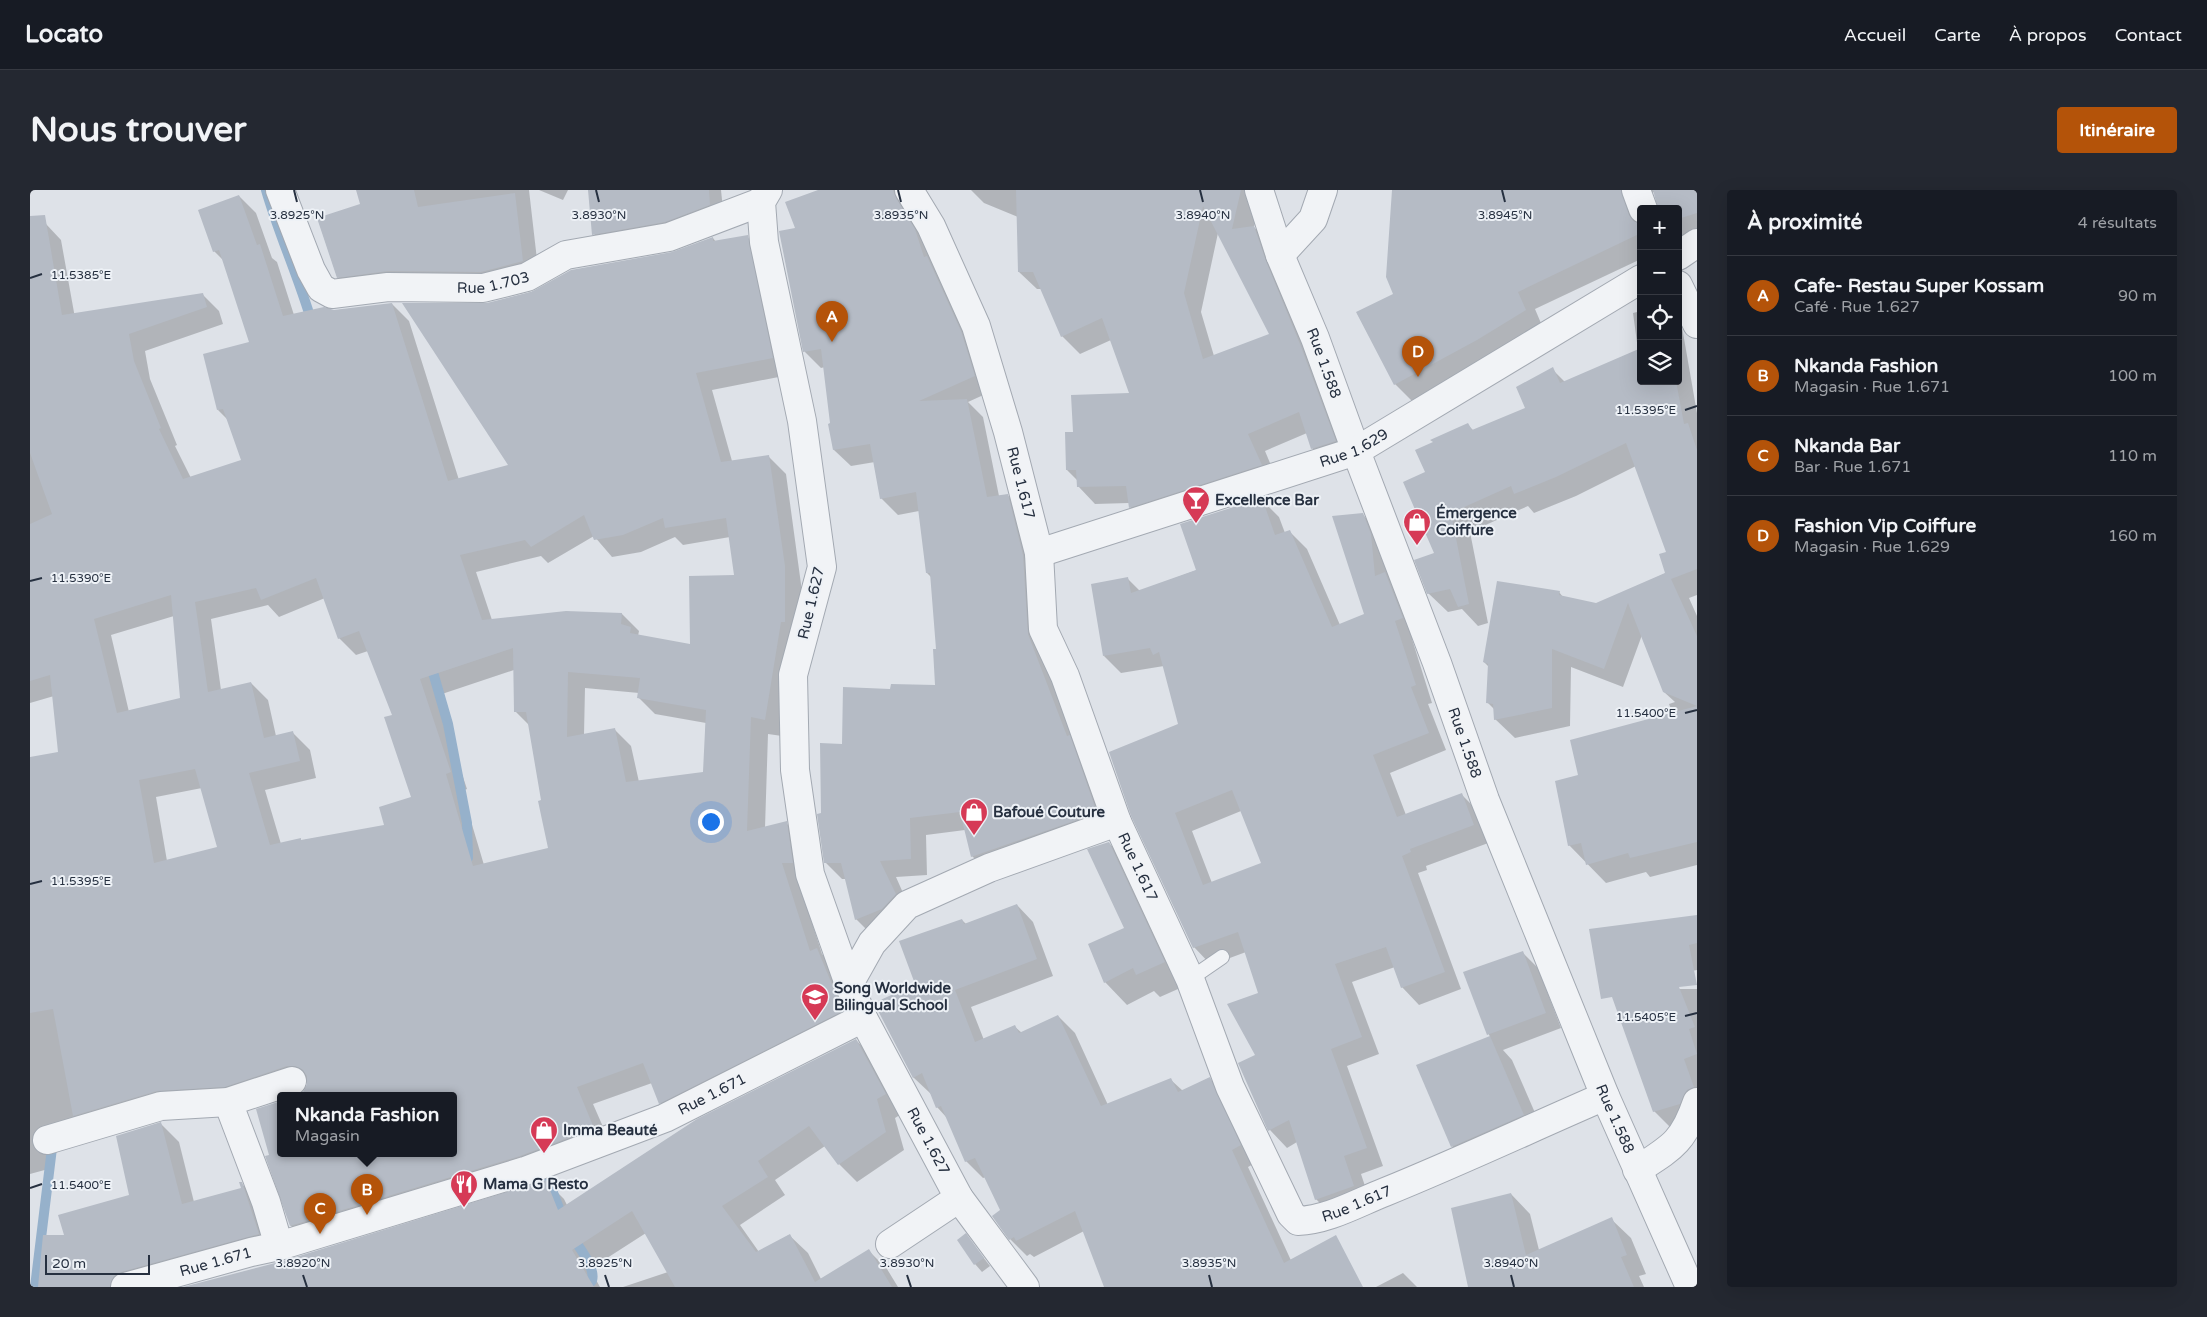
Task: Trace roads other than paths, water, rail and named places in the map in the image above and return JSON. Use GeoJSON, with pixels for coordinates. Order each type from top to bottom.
{"type":"FeatureCollection","features":[{"type":"Feature","properties":{"kind":"street","name":"Rue 1.703"},"geometry":{"type":"LineString","coordinates":[[280,190],[311,270],[321,288],[332,294],[388,287],[484,288],[527,277],[566,255],[669,237],[764,196]]}},
{"type":"Feature","properties":{"kind":"street","name":"Rue 1.617"},"geometry":{"type":"LineString","coordinates":[[909,190],[931,226],[976,326],[1008,432],[1039,553],[1043,629],[1065,676],[1117,822],[1190,979],[1230,1087],[1291,1214],[1298,1220],[1312,1220],[1329,1215],[1412,1181],[1604,1096]]}},
{"type":"Feature","properties":{"kind":"street","name":"Rue 1.588"},"geometry":{"type":"LineString","coordinates":[[1259,190],[1280,255],[1315,338],[1437,663],[1485,800],[1604,1096],[1690,1287]]}},
{"type":"Feature","properties":{"kind":"street"},"geometry":{"type":"LineString","coordinates":[[1280,255],[1313,219],[1323,190]]}},
{"type":"Feature","properties":{"kind":"street"},"geometry":{"type":"LineString","coordinates":[[1636,190],[1642,205]]}},
{"type":"Feature","properties":{"kind":"street","name":"Rue 1.627"},"geometry":{"type":"LineString","coordinates":[[764,196],[764,242],[802,421],[822,567],[793,675],[795,770],[810,874],[849,984],[864,1018],[959,1198],[1018,1285]]}},
{"type":"Feature","properties":{"kind":"street"},"geometry":{"type":"LineString","coordinates":[[1682,253],[1697,244]]}},
{"type":"Feature","properties":{"kind":"street","name":"Rue 1.629"},"geometry":{"type":"LineString","coordinates":[[1039,553],[1356,451],[1637,280]]}},
{"type":"Feature","properties":{"kind":"street"},"geometry":{"type":"LineString","coordinates":[[1682,293],[1697,324]]}},
{"type":"Feature","properties":{"kind":"street"},"geometry":{"type":"LineString","coordinates":[[849,984],[872,943],[907,905],[989,868],[1117,822]]}},
{"type":"Feature","properties":{"kind":"street","name":"Rue 1.671"},"geometry":{"type":"LineString","coordinates":[[124,1287],[279,1246],[525,1171],[664,1118],[864,1018]]}},
{"type":"Feature","properties":{"kind":"street"},"geometry":{"type":"LineString","coordinates":[[47,1140],[161,1106],[228,1102],[292,1081]]}},
{"type":"Feature","properties":{"kind":"street"},"geometry":{"type":"LineString","coordinates":[[228,1102],[266,1202],[279,1246]]}},
{"type":"Feature","properties":{"kind":"street"},"geometry":{"type":"LineString","coordinates":[[1637,1170],[1673,1146],[1692,1118],[1697,1102]]}},
{"type":"Feature","properties":{"kind":"street"},"geometry":{"type":"LineString","coordinates":[[890,1244],[959,1198]]}},
{"type":"Feature","properties":{"kind":"lane"},"geometry":{"type":"LineString","coordinates":[[1190,979],[1222,958]]}},
{"type":"Feature","properties":{"kind":"waterway"},"geometry":{"type":"LineString","coordinates":[[266,190],[312,323]]}},
{"type":"Feature","properties":{"kind":"waterway"},"geometry":{"type":"LineString","coordinates":[[430,662],[448,724],[467,823],[468,858]]}},
{"type":"Feature","properties":{"kind":"waterway"},"geometry":{"type":"LineString","coordinates":[[35,1287],[53,1140]]}},
{"type":"Feature","properties":{"kind":"waterway"},"geometry":{"type":"LineString","coordinates":[[538,1173],[545,1172],[564,1221]]}},
{"type":"Feature","properties":{"kind":"waterway"},"geometry":{"type":"LineString","coordinates":[[572,1236],[592,1270],[592,1281],[583,1287]]}},
{"type":"Feature","properties":{"kind":"place","name":"Cafe- Restau Super Kossam"},"geometry":{"type":"Point","coordinates":[832,342]}},
{"type":"Feature","properties":{"kind":"place","name":"Fashion Vip Coiffure"},"geometry":{"type":"Point","coordinates":[1418,377]}},
{"type":"Feature","properties":{"kind":"place","name":"Excellence Bar"},"geometry":{"type":"Point","coordinates":[1196,524]}},
{"type":"Feature","properties":{"kind":"place","name":"Émergence Coiffure"},"geometry":{"type":"Point","coordinates":[1417,546]}},
{"type":"Feature","properties":{"kind":"place","name":"Bafoué Couture"},"geometry":{"type":"Point","coordinates":[974,836]}},
{"type":"Feature","properties":{"kind":"place","name":"Song Worldwide Bilingual School"},"geometry":{"type":"Point","coordinates":[815,1021]}},
{"type":"Feature","properties":{"kind":"place","name":"Imma Beauté"},"geometry":{"type":"Point","coordinates":[544,1154]}},
{"type":"Feature","properties":{"kind":"place","name":"Mama G Resto"},"geometry":{"type":"Point","coordinates":[464,1208]}},
{"type":"Feature","properties":{"kind":"place","name":"Nkanda Fashion"},"geometry":{"type":"Point","coordinates":[367,1215]}},
{"type":"Feature","properties":{"kind":"place","name":"Nkanda Bar"},"geometry":{"type":"Point","coordinates":[320,1234]}}]}
